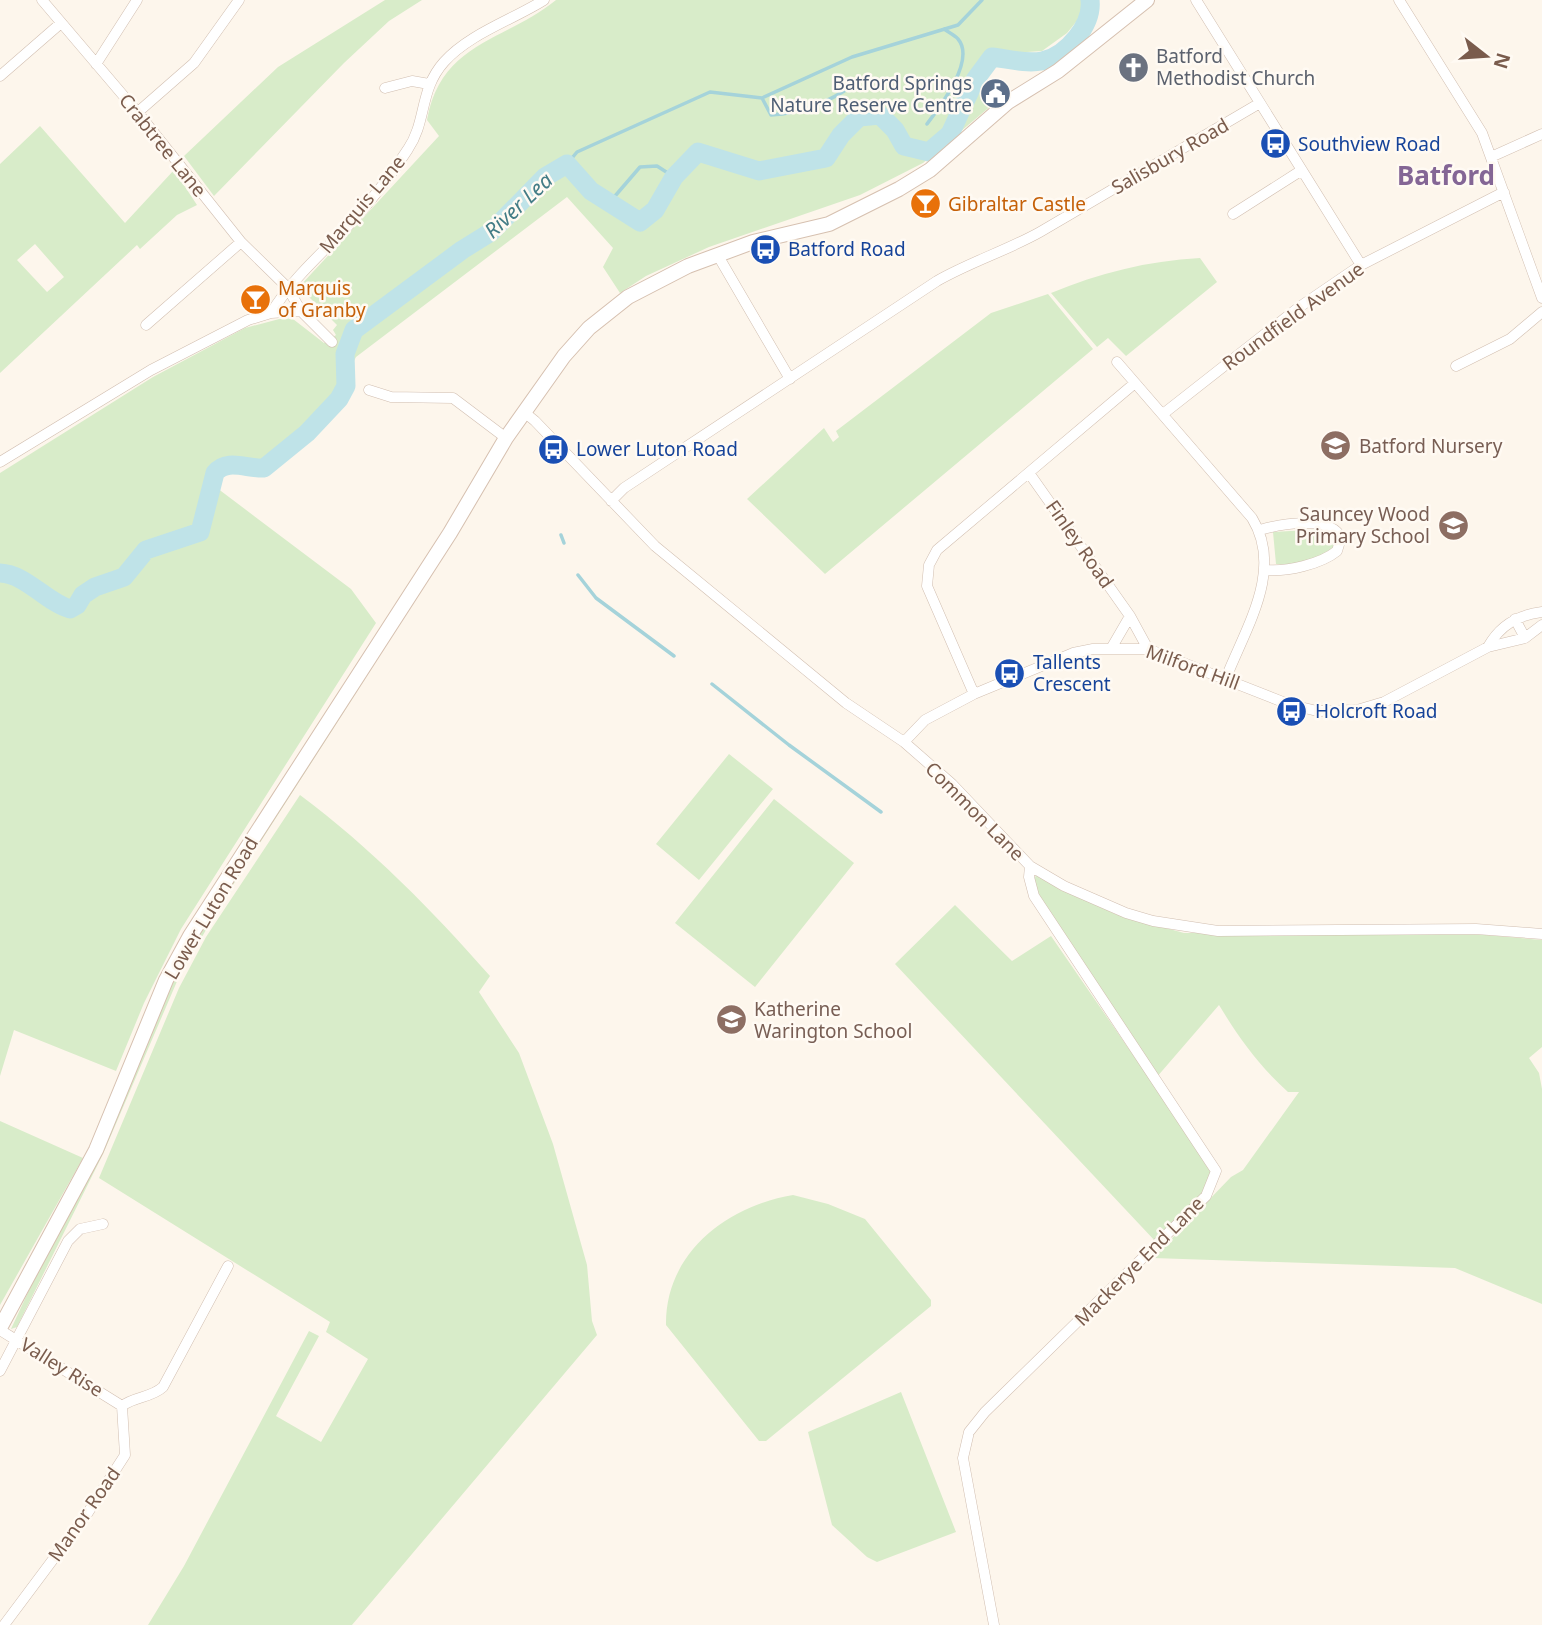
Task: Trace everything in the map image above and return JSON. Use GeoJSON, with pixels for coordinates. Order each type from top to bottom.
{"type":"FeatureCollection","features":[{"type":"Feature","properties":{"kind":"main road","name":"Lower Luton Road"},"geometry":{"type":"LineString","coordinates":[[0,1329],[96,1150],[166,980],[190,936],[450,533],[506,438],[564,356],[608,313],[649,285],[717,254],[829,224],[899,189],[930,170],[1008,102],[1058,71],[1147,0]]}},
{"type":"Feature","properties":{"kind":"street","name":"Crabtree Lane"},"geometry":{"type":"LineString","coordinates":[[42,0],[138,112],[241,242],[287,287],[302,311],[332,342]]}},
{"type":"Feature","properties":{"kind":"street"},"geometry":{"type":"LineString","coordinates":[[96,64],[137,0]]}},
{"type":"Feature","properties":{"kind":"street"},"geometry":{"type":"LineString","coordinates":[[138,112],[194,63],[239,0]]}},
{"type":"Feature","properties":{"kind":"street","name":"Marquis Lane"},"geometry":{"type":"LineString","coordinates":[[271,313],[287,287],[350,224],[392,172],[415,136],[429,84],[446,60],[458,50],[544,0]]}},
{"type":"Feature","properties":{"kind":"street"},"geometry":{"type":"LineString","coordinates":[[1196,0],[1361,265]]}},
{"type":"Feature","properties":{"kind":"street"},"geometry":{"type":"LineString","coordinates":[[1399,0],[1470,110],[1491,157],[1542,298]]}},
{"type":"Feature","properties":{"kind":"street"},"geometry":{"type":"LineString","coordinates":[[0,76],[61,23]]}},
{"type":"Feature","properties":{"kind":"street"},"geometry":{"type":"LineString","coordinates":[[386,88],[412,80],[429,84]]}},
{"type":"Feature","properties":{"kind":"street","name":"Salisbury Road"},"geometry":{"type":"LineString","coordinates":[[790,379],[966,264],[1007,250],[1040,232],[1260,103]]}},
{"type":"Feature","properties":{"kind":"street"},"geometry":{"type":"LineString","coordinates":[[1491,157],[1542,134]]}},
{"type":"Feature","properties":{"kind":"street"},"geometry":{"type":"LineString","coordinates":[[1233,214],[1302,170]]}},
{"type":"Feature","properties":{"kind":"street","name":"Roundfield Avenue"},"geometry":{"type":"LineString","coordinates":[[1163,414],[1298,308],[1361,265],[1504,192]]}},
{"type":"Feature","properties":{"kind":"street"},"geometry":{"type":"LineString","coordinates":[[146,325],[241,242]]}},
{"type":"Feature","properties":{"kind":"street"},"geometry":{"type":"LineString","coordinates":[[611,501],[624,488],[790,379],[717,254]]}},
{"type":"Feature","properties":{"kind":"street"},"geometry":{"type":"LineString","coordinates":[[0,462],[151,370],[248,320],[271,313],[302,311]]}},
{"type":"Feature","properties":{"kind":"street"},"geometry":{"type":"LineString","coordinates":[[1456,366],[1510,339],[1542,312]]}},
{"type":"Feature","properties":{"kind":"street"},"geometry":{"type":"LineString","coordinates":[[1117,362],[1260,530],[1266,550],[1266,570],[1226,678]]}},
{"type":"Feature","properties":{"kind":"street"},"geometry":{"type":"LineString","coordinates":[[974,694],[927,586],[929,565],[937,550],[1135,383]]}},
{"type":"Feature","properties":{"kind":"street"},"geometry":{"type":"LineString","coordinates":[[369,390],[391,397],[453,398],[506,438]]}},
{"type":"Feature","properties":{"kind":"street","name":"Common Lane"},"geometry":{"type":"LineString","coordinates":[[524,412],[611,501],[690,576],[846,703],[904,742],[951,784],[1031,866],[1101,904],[1153,921],[1196,929],[1476,929],[1542,934]]}},
{"type":"Feature","properties":{"kind":"street","name":"Finley Road"},"geometry":{"type":"LineString","coordinates":[[1029,473],[1130,616],[1148,649]]}},
{"type":"Feature","properties":{"kind":"street"},"geometry":{"type":"LineString","coordinates":[[1260,530],[1276,526],[1323,524],[1334,528],[1341,538],[1338,551],[1330,556],[1282,571],[1266,570]]}},
{"type":"Feature","properties":{"kind":"street"},"geometry":{"type":"LineString","coordinates":[[1542,612],[1515,619],[1525,638],[1542,625]]}},
{"type":"Feature","properties":{"kind":"street"},"geometry":{"type":"LineString","coordinates":[[1112,647],[1130,616]]}},
{"type":"Feature","properties":{"kind":"street","name":"Milford Hill"},"geometry":{"type":"LineString","coordinates":[[1488,647],[1499,632],[1515,619]]}},
{"type":"Feature","properties":{"kind":"street","name":"Milford Hill"},"geometry":{"type":"LineString","coordinates":[[904,742],[925,720],[974,694],[1073,653],[1112,647],[1148,649],[1288,704],[1317,712],[1357,710],[1384,702],[1488,647],[1525,638]]}},
{"type":"Feature","properties":{"kind":"street","name":"Mackerye End Lane"},"geometry":{"type":"LineString","coordinates":[[994,1625],[963,1458],[969,1432],[985,1412],[1206,1196],[1216,1171],[1034,896],[1029,877],[1031,866]]}},
{"type":"Feature","properties":{"kind":"street"},"geometry":{"type":"LineString","coordinates":[[0,1371],[68,1241],[79,1229],[103,1224]]}},
{"type":"Feature","properties":{"kind":"street"},"geometry":{"type":"LineString","coordinates":[[122,1406],[131,1400],[157,1393],[163,1387],[228,1266]]}},
{"type":"Feature","properties":{"kind":"street","name":"Valley Rise"},"geometry":{"type":"LineString","coordinates":[[0,1329],[122,1406]]}},
{"type":"Feature","properties":{"kind":"street","name":"Manor Road"},"geometry":{"type":"LineString","coordinates":[[4,1625],[86,1514],[125,1455],[127,1447],[121,1416],[122,1406]]}},
{"type":"Feature","properties":{"kind":"green space"},"geometry":{"type":"Polygon","coordinates":[[[385,0],[422,0],[389,21],[344,63],[214,196],[184,156],[278,67],[385,0]]]}},
{"type":"Feature","properties":{"kind":"green space"},"geometry":{"type":"Polygon","coordinates":[[[556,0],[1083,0],[1085,11],[1067,33],[1042,51],[998,54],[970,79],[992,105],[923,163],[860,195],[709,247],[646,276],[620,293],[603,267],[613,248],[567,197],[356,357],[343,392],[333,407],[315,426],[264,468],[232,465],[220,469],[213,485],[351,589],[376,623],[181,929],[144,1003],[116,1071],[14,1030],[0,1076],[0,473],[153,377],[245,328],[283,318],[293,319],[324,343],[336,335],[333,330],[337,325],[299,287],[439,136],[427,120],[434,94],[446,74],[477,46],[556,0]]]}},
{"type":"Feature","properties":{"kind":"green space"},"geometry":{"type":"Polygon","coordinates":[[[40,126],[125,223],[174,170],[197,205],[177,215],[140,249],[137,245],[0,373],[0,164],[40,126]],[[35,244],[17,260],[47,292],[64,277],[35,244]]]}},
{"type":"Feature","properties":{"kind":"green space"},"geometry":{"type":"Polygon","coordinates":[[[1200,258],[1217,282],[1126,356],[1108,338],[1097,347],[1051,293],[1124,269],[1200,258]]]}},
{"type":"Feature","properties":{"kind":"green space"},"geometry":{"type":"Polygon","coordinates":[[[1048,294],[1093,349],[825,574],[747,499],[824,428],[833,442],[839,437],[836,431],[991,313],[1048,294]]]}},
{"type":"Feature","properties":{"kind":"green space"},"geometry":{"type":"Polygon","coordinates":[[[1326,529],[1334,533],[1337,544],[1332,548],[1300,563],[1276,564],[1273,532],[1326,529]]]}},
{"type":"Feature","properties":{"kind":"green space"},"geometry":{"type":"Polygon","coordinates":[[[381,654],[231,888],[181,972],[103,1154],[17,1327],[11,1329],[183,958],[381,654]]]}},
{"type":"Feature","properties":{"kind":"green space"},"geometry":{"type":"Polygon","coordinates":[[[729,754],[773,789],[699,880],[656,844],[729,754]]]}},
{"type":"Feature","properties":{"kind":"green space"},"geometry":{"type":"Polygon","coordinates":[[[300,795],[351,836],[400,881],[490,976],[479,992],[519,1053],[553,1144],[587,1265],[592,1321],[597,1335],[352,1625],[148,1625],[184,1566],[309,1331],[319,1336],[276,1416],[321,1442],[368,1359],[326,1332],[330,1322],[99,1178],[179,988],[206,937],[300,795]]]}},
{"type":"Feature","properties":{"kind":"green space"},"geometry":{"type":"Polygon","coordinates":[[[774,799],[854,863],[755,987],[675,923],[774,799]]]}},
{"type":"Feature","properties":{"kind":"green space"},"geometry":{"type":"Polygon","coordinates":[[[1036,875],[1115,914],[1184,933],[1474,934],[1542,940],[1542,1047],[1529,1058],[1539,1073],[1542,1089],[1542,1304],[1455,1268],[1153,1258],[1231,1177],[1243,1170],[1299,1092],[1288,1092],[1268,1072],[1219,1005],[1156,1078],[1036,892],[1036,875]]]}},
{"type":"Feature","properties":{"kind":"green space"},"geometry":{"type":"Polygon","coordinates":[[[955,905],[1012,961],[1051,936],[1211,1168],[1205,1190],[1199,1200],[1156,1242],[895,964],[955,905]]]}},
{"type":"Feature","properties":{"kind":"green space"},"geometry":{"type":"Polygon","coordinates":[[[0,1121],[83,1158],[0,1305],[0,1121]]]}},
{"type":"Feature","properties":{"kind":"green space"},"geometry":{"type":"Polygon","coordinates":[[[793,1195],[828,1204],[865,1219],[931,1300],[931,1306],[766,1441],[759,1441],[666,1325],[668,1299],[676,1276],[688,1255],[704,1237],[745,1210],[793,1195]]]}},
{"type":"Feature","properties":{"kind":"green space"},"geometry":{"type":"Polygon","coordinates":[[[901,1392],[956,1532],[877,1562],[867,1557],[832,1525],[808,1432],[901,1392]]]}},
{"type":"Feature","properties":{"kind":"waterway"},"geometry":{"type":"LineString","coordinates":[[567,164],[577,152],[710,92],[762,98],[852,57],[958,25],[982,0]]}},
{"type":"Feature","properties":{"kind":"waterway","name":"River Lea"},"geometry":{"type":"LineString","coordinates":[[0,573],[19,578],[70,609],[95,587],[124,577],[146,550],[200,532],[215,473],[231,465],[264,468],[307,433],[339,399],[346,386],[345,354],[354,330],[462,250],[491,232],[545,177],[567,164],[591,191],[640,222],[655,210],[674,177],[698,152],[759,171],[826,158],[841,135],[859,117],[880,115],[895,130],[904,146],[929,152],[950,134],[975,80],[992,57],[1036,62],[1060,53],[1083,29],[1090,9],[1090,0]]}},
{"type":"Feature","properties":{"kind":"waterway"},"geometry":{"type":"LineString","coordinates":[[927,124],[954,83],[963,59],[958,39],[944,29]]}},
{"type":"Feature","properties":{"kind":"waterway"},"geometry":{"type":"LineString","coordinates":[[762,98],[771,115],[782,114],[814,106],[853,85]]}},
{"type":"Feature","properties":{"kind":"waterway"},"geometry":{"type":"LineString","coordinates":[[609,203],[640,167],[657,166],[674,177]]}},
{"type":"Feature","properties":{"kind":"waterway"},"geometry":{"type":"LineString","coordinates":[[561,535],[564,543]]}},
{"type":"Feature","properties":{"kind":"waterway"},"geometry":{"type":"LineString","coordinates":[[578,575],[596,598],[674,656]]}},
{"type":"Feature","properties":{"kind":"waterway"},"geometry":{"type":"LineString","coordinates":[[712,684],[789,745],[881,812]]}},
{"type":"Feature","properties":{"kind":"place","name":"Batford Methodist Church"},"geometry":{"type":"Point","coordinates":[1133,67]}},
{"type":"Feature","properties":{"kind":"place","name":"Batford Springs Nature Reserve Centre"},"geometry":{"type":"Point","coordinates":[995,94]}},
{"type":"Feature","properties":{"kind":"place","name":"Southview Road"},"geometry":{"type":"Point","coordinates":[1275,144]}},
{"type":"Feature","properties":{"kind":"place","name":"Gibraltar Castle"},"geometry":{"type":"Point","coordinates":[925,204]}},
{"type":"Feature","properties":{"kind":"place","name":"Batford Road"},"geometry":{"type":"Point","coordinates":[765,249]}},
{"type":"Feature","properties":{"kind":"place","name":"Marquis of Granby"},"geometry":{"type":"Point","coordinates":[255,299]}},
{"type":"Feature","properties":{"kind":"place","name":"Batford Nursery"},"geometry":{"type":"Point","coordinates":[1336,446]}},
{"type":"Feature","properties":{"kind":"place","name":"Lower Luton Road"},"geometry":{"type":"Point","coordinates":[553,449]}},
{"type":"Feature","properties":{"kind":"place","name":"Sauncey Wood Primary School"},"geometry":{"type":"Point","coordinates":[1453,525]}},
{"type":"Feature","properties":{"kind":"place","name":"Tallents Crescent"},"geometry":{"type":"Point","coordinates":[1010,673]}},
{"type":"Feature","properties":{"kind":"place","name":"Holcroft Road"},"geometry":{"type":"Point","coordinates":[1292,711]}},
{"type":"Feature","properties":{"kind":"place","name":"Katherine Warington School"},"geometry":{"type":"Point","coordinates":[731,1020]}},
{"type":"Feature","properties":{"kind":"district","name":"Batford"},"geometry":{"type":"Point","coordinates":[1446,175]}}]}
